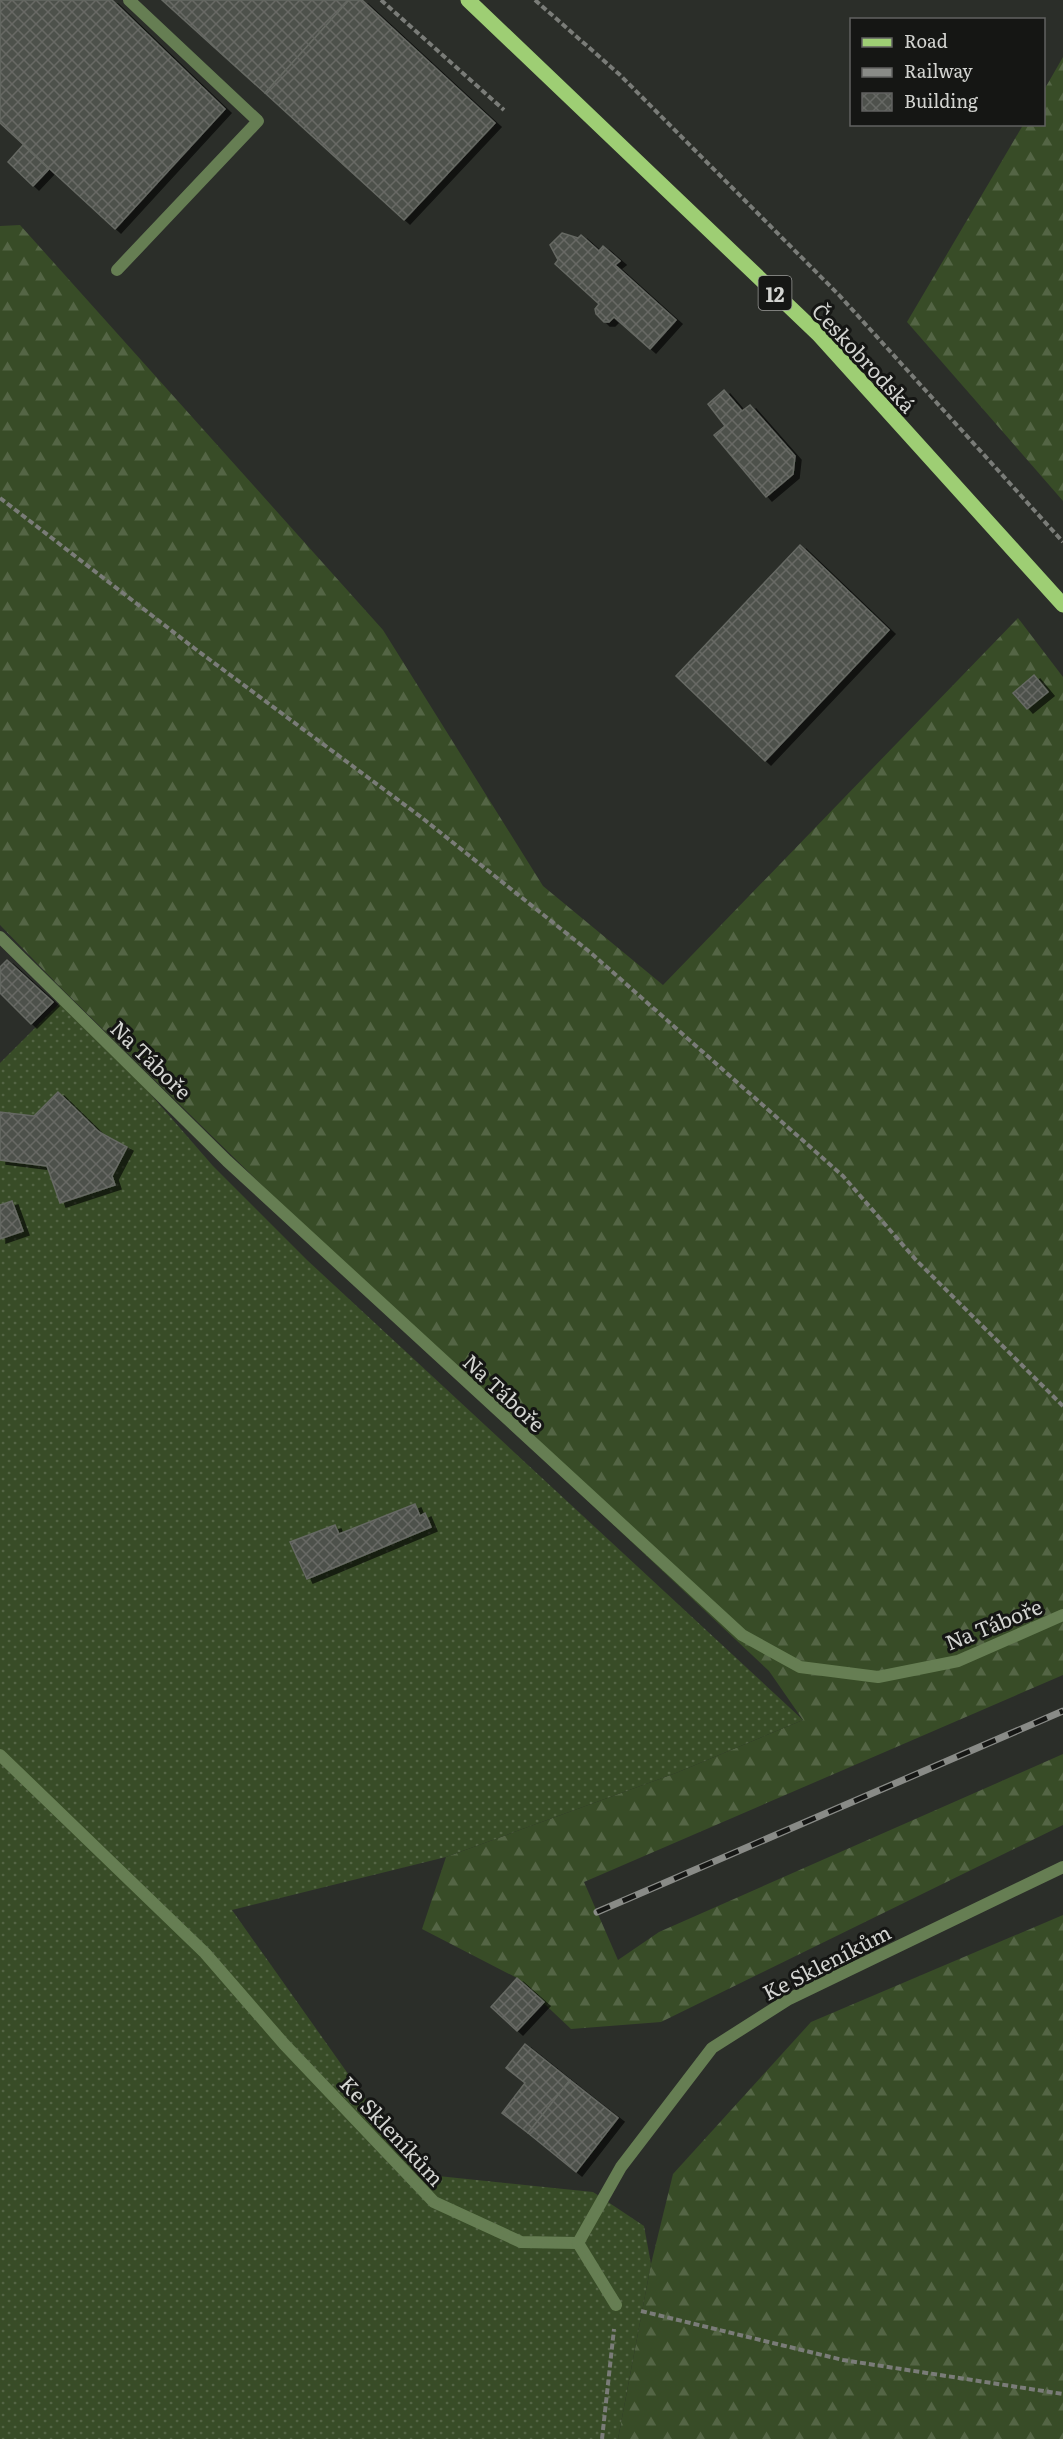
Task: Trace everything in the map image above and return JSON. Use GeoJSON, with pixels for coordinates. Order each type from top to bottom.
{"type":"FeatureCollection","features":[{"type":"Feature","properties":{"kind":"main road","name":"Českobrodská"},"geometry":{"type":"LineString","coordinates":[[468,0],[818,334],[1063,605]]}},
{"type":"Feature","properties":{"kind":"street"},"geometry":{"type":"LineString","coordinates":[[117,270],[258,121],[129,0]]}},
{"type":"Feature","properties":{"kind":"street","name":"Na Táboře"},"geometry":{"type":"LineString","coordinates":[[0,937],[227,1161],[742,1635],[800,1668],[878,1677],[958,1661],[1063,1615]]}},
{"type":"Feature","properties":{"kind":"street","name":"Ke Skleníkům"},"geometry":{"type":"LineString","coordinates":[[0,1755],[205,1953],[284,2044],[434,2202],[521,2242],[578,2243],[621,2167],[712,2048],[789,1999],[1063,1867]]}},
{"type":"Feature","properties":{"kind":"street"},"geometry":{"type":"LineString","coordinates":[[578,2243],[616,2305]]}},
{"type":"Feature","properties":{"kind":"path"},"geometry":{"type":"LineString","coordinates":[[381,0],[504,110]]}},
{"type":"Feature","properties":{"kind":"path"},"geometry":{"type":"LineString","coordinates":[[535,0],[619,74],[839,295],[1063,542]]}},
{"type":"Feature","properties":{"kind":"path"},"geometry":{"type":"LineString","coordinates":[[0,498],[194,648],[421,817],[591,953],[843,1176],[916,1260],[1063,1406]]}},
{"type":"Feature","properties":{"kind":"path"},"geometry":{"type":"LineString","coordinates":[[602,2439],[616,2305],[843,2360],[1063,2394]]}},
{"type":"Feature","properties":{"kind":"green space"},"geometry":{"type":"Polygon","coordinates":[[[1063,57],[1063,501],[907,322],[1022,126],[1045,126],[1045,88],[1063,57]]]}},
{"type":"Feature","properties":{"kind":"green space"},"geometry":{"type":"Polygon","coordinates":[[[20,225],[383,630],[543,886],[663,985],[1018,618],[1063,677],[1063,1675],[584,1882],[618,1960],[659,1932],[1063,1754],[1063,1825],[661,2022],[571,2029],[517,1978],[422,1929],[446,1857],[676,1773],[803,1720],[769,1671],[490,1409],[60,987],[0,925],[0,226],[20,225]]]}},
{"type":"Feature","properties":{"kind":"green space"},"geometry":{"type":"Polygon","coordinates":[[[66,997],[213,1166],[307,1260],[803,1720],[676,1773],[446,1857],[232,1910],[419,2174],[593,2192],[644,2226],[651,2264],[618,2439],[0,2439],[0,1063],[66,997]],[[415,1504],[339,1534],[334,1525],[291,1542],[306,1579],[430,1527],[425,1514],[420,1516],[415,1504]]]}},
{"type":"Feature","properties":{"kind":"green space"},"geometry":{"type":"Polygon","coordinates":[[[1063,1915],[1063,2439],[618,2439],[651,2264],[673,2174],[811,2022],[1063,1915]]]}},
{"type":"Feature","properties":{"kind":"building"},"geometry":{"type":"Polygon","coordinates":[[[0,0],[112,0],[225,109],[115,229],[0,123],[0,0]]]}},
{"type":"Feature","properties":{"kind":"building"},"geometry":{"type":"Polygon","coordinates":[[[162,0],[349,0],[265,93],[162,0]]]}},
{"type":"Feature","properties":{"kind":"building"},"geometry":{"type":"Polygon","coordinates":[[[349,0],[362,0],[495,123],[404,220],[265,93],[349,0]]]}},
{"type":"Feature","properties":{"kind":"building"},"geometry":{"type":"Polygon","coordinates":[[[23,145],[49,169],[33,186],[8,162],[23,145]]]}},
{"type":"Feature","properties":{"kind":"building"},"geometry":{"type":"Polygon","coordinates":[[[562,233],[578,238],[581,235],[599,251],[603,246],[620,261],[615,265],[676,320],[650,349],[614,317],[609,322],[604,322],[596,314],[595,309],[599,304],[555,264],[558,260],[550,245],[562,233]]]}},
{"type":"Feature","properties":{"kind":"building"},"geometry":{"type":"Polygon","coordinates":[[[724,390],[742,411],[750,405],[795,456],[793,474],[766,497],[714,435],[725,426],[708,404],[724,390]]]}},
{"type":"Feature","properties":{"kind":"building"},"geometry":{"type":"Polygon","coordinates":[[[800,545],[889,630],[765,761],[676,676],[800,545]]]}},
{"type":"Feature","properties":{"kind":"building"},"geometry":{"type":"Polygon","coordinates":[[[1034,675],[1048,692],[1027,709],[1013,693],[1034,675]]]}},
{"type":"Feature","properties":{"kind":"building"},"geometry":{"type":"Polygon","coordinates":[[[7,960],[53,1002],[31,1024],[0,993],[0,967],[7,960]]]}},
{"type":"Feature","properties":{"kind":"building"},"geometry":{"type":"Polygon","coordinates":[[[58,1092],[99,1132],[127,1147],[112,1176],[115,1185],[60,1203],[47,1166],[0,1160],[0,1112],[34,1116],[58,1092]]]}},
{"type":"Feature","properties":{"kind":"building"},"geometry":{"type":"Polygon","coordinates":[[[12,1201],[23,1231],[0,1239],[0,1205],[12,1201]]]}},
{"type":"Feature","properties":{"kind":"building"},"geometry":{"type":"Polygon","coordinates":[[[415,1504],[420,1516],[425,1513],[431,1527],[307,1579],[290,1542],[335,1525],[339,1534],[415,1504]]]}},
{"type":"Feature","properties":{"kind":"building"},"geometry":{"type":"Polygon","coordinates":[[[517,1978],[544,2002],[517,2031],[491,2007],[517,1978]]]}},
{"type":"Feature","properties":{"kind":"building"},"geometry":{"type":"Polygon","coordinates":[[[525,2044],[570,2080],[528,2133],[502,2113],[525,2083],[506,2068],[525,2044]]]}},
{"type":"Feature","properties":{"kind":"building"},"geometry":{"type":"Polygon","coordinates":[[[570,2080],[618,2118],[576,2172],[528,2133],[570,2080]]]}},
{"type":"Feature","properties":{"kind":"railway"},"geometry":{"type":"LineString","coordinates":[[597,1912],[1063,1711]]}}]}
